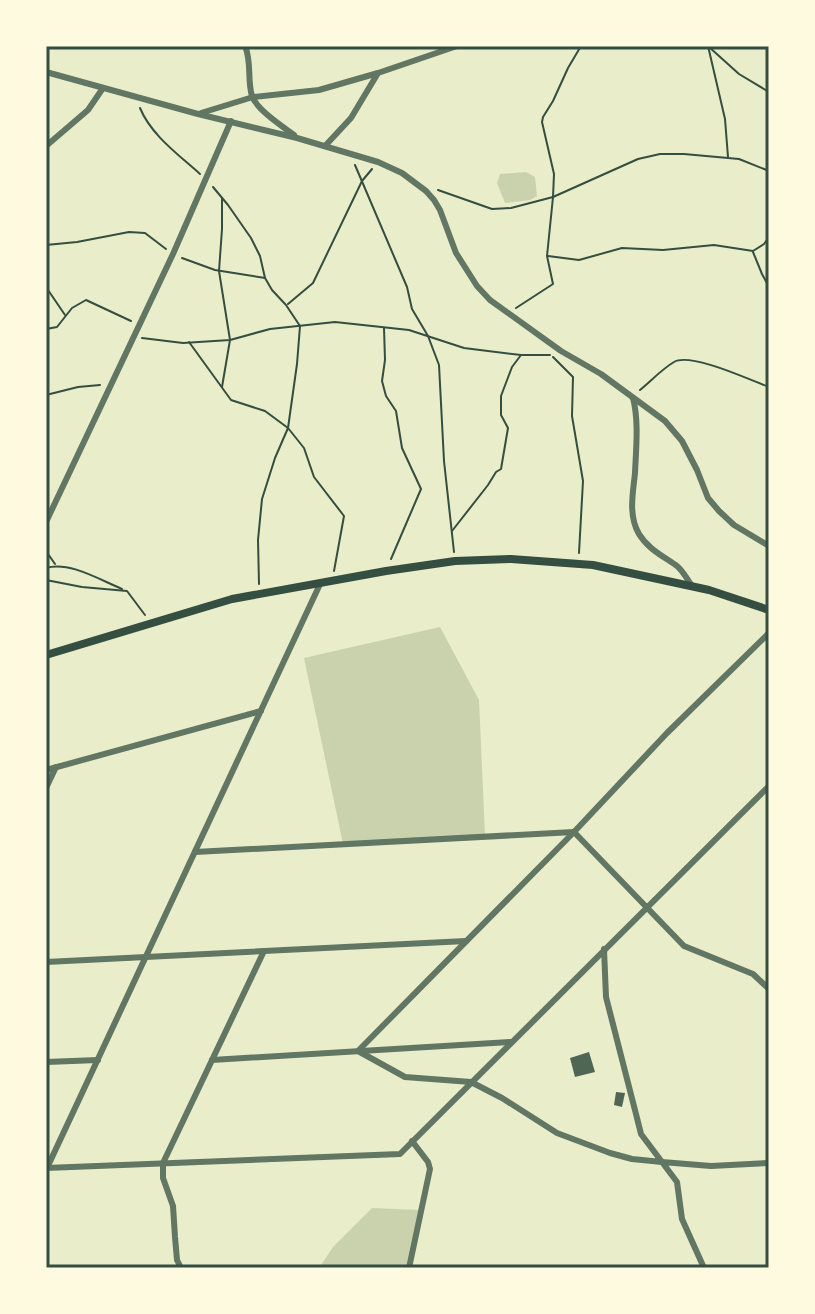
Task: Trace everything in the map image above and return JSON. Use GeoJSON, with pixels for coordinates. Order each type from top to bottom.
{"type":"FeatureCollection","features":[{"type":"Feature","properties":{"kind":"main road"},"geometry":{"type":"LineString","coordinates":[[46,655],[260,593],[455,561],[511,559],[578,563],[692,586],[769,610]]}},
{"type":"Feature","properties":{"kind":"street"},"geometry":{"type":"LineString","coordinates":[[245,46],[249,56],[253,97],[260,108],[297,138]]}},
{"type":"Feature","properties":{"kind":"street"},"geometry":{"type":"LineString","coordinates":[[198,114],[253,97],[319,90],[457,46]]}},
{"type":"Feature","properties":{"kind":"street"},"geometry":{"type":"LineString","coordinates":[[46,72],[325,146],[378,162],[417,182],[440,210],[456,253],[490,300],[665,421],[682,441],[708,498],[734,525],[769,546]]}},
{"type":"Feature","properties":{"kind":"street"},"geometry":{"type":"LineString","coordinates":[[325,146],[351,118],[378,73]]}},
{"type":"Feature","properties":{"kind":"street"},"geometry":{"type":"LineString","coordinates":[[46,146],[88,110],[103,88]]}},
{"type":"Feature","properties":{"kind":"street"},"geometry":{"type":"LineString","coordinates":[[46,522],[173,254],[231,121]]}},
{"type":"Feature","properties":{"kind":"street"},"geometry":{"type":"LineString","coordinates":[[633,396],[636,407],[632,508],[635,525],[643,540],[677,567],[692,586]]}},
{"type":"Feature","properties":{"kind":"street"},"geometry":{"type":"LineString","coordinates":[[321,582],[46,1168],[400,1154],[769,786]]}},
{"type":"Feature","properties":{"kind":"street"},"geometry":{"type":"LineString","coordinates":[[358,1051],[667,733],[769,633]]}},
{"type":"Feature","properties":{"kind":"street"},"geometry":{"type":"LineString","coordinates":[[46,770],[261,711]]}},
{"type":"Feature","properties":{"kind":"street"},"geometry":{"type":"LineString","coordinates":[[46,788],[56,767]]}},
{"type":"Feature","properties":{"kind":"street"},"geometry":{"type":"LineString","coordinates":[[195,852],[574,832],[684,946],[753,974],[769,989]]}},
{"type":"Feature","properties":{"kind":"street"},"geometry":{"type":"LineString","coordinates":[[46,962],[466,941]]}},
{"type":"Feature","properties":{"kind":"street"},"geometry":{"type":"LineString","coordinates":[[604,949],[606,997],[641,1134],[677,1182],[682,1219],[704,1268]]}},
{"type":"Feature","properties":{"kind":"street"},"geometry":{"type":"LineString","coordinates":[[181,1268],[177,1260],[173,1206],[163,1178],[163,1163],[264,951]]}},
{"type":"Feature","properties":{"kind":"street"},"geometry":{"type":"LineString","coordinates":[[212,1060],[510,1042]]}},
{"type":"Feature","properties":{"kind":"street"},"geometry":{"type":"LineString","coordinates":[[358,1051],[405,1077],[471,1082],[557,1133],[632,1159],[711,1166],[769,1163]]}},
{"type":"Feature","properties":{"kind":"street"},"geometry":{"type":"LineString","coordinates":[[46,1062],[98,1060]]}},
{"type":"Feature","properties":{"kind":"street"},"geometry":{"type":"LineString","coordinates":[[409,1268],[430,1169],[412,1141]]}},
{"type":"Feature","properties":{"kind":"path"},"geometry":{"type":"LineString","coordinates":[[507,314],[553,284],[547,256],[554,174],[542,122],[581,46]]}},
{"type":"Feature","properties":{"kind":"path"},"geometry":{"type":"LineString","coordinates":[[708,46],[725,119],[728,158]]}},
{"type":"Feature","properties":{"kind":"path"},"geometry":{"type":"LineString","coordinates":[[708,46],[739,74],[769,92]]}},
{"type":"Feature","properties":{"kind":"path"},"geometry":{"type":"LineString","coordinates":[[135,96],[143,115],[164,141],[205,179],[251,238],[260,256],[265,278],[300,326],[288,428],[262,499],[258,540],[260,593]]}},
{"type":"Feature","properties":{"kind":"path"},"geometry":{"type":"LineString","coordinates":[[350,154],[407,287],[412,309],[428,336],[439,365],[444,461],[455,561]]}},
{"type":"Feature","properties":{"kind":"path"},"geometry":{"type":"LineString","coordinates":[[417,182],[492,209],[511,208],[553,197],[638,159],[660,154],[739,159],[769,171]]}},
{"type":"Feature","properties":{"kind":"path"},"geometry":{"type":"LineString","coordinates":[[286,306],[313,283],[362,181],[378,162]]}},
{"type":"Feature","properties":{"kind":"path"},"geometry":{"type":"LineString","coordinates":[[222,198],[219,271],[230,340],[222,388]]}},
{"type":"Feature","properties":{"kind":"path"},"geometry":{"type":"LineString","coordinates":[[46,245],[129,232],[145,233],[173,254],[219,271],[265,278]]}},
{"type":"Feature","properties":{"kind":"path"},"geometry":{"type":"LineString","coordinates":[[547,256],[579,260],[622,248],[663,250],[714,245],[753,251],[769,237]]}},
{"type":"Feature","properties":{"kind":"path"},"geometry":{"type":"LineString","coordinates":[[753,251],[769,287]]}},
{"type":"Feature","properties":{"kind":"path"},"geometry":{"type":"LineString","coordinates":[[46,287],[66,316]]}},
{"type":"Feature","properties":{"kind":"path"},"geometry":{"type":"LineString","coordinates":[[46,329],[57,327],[72,308],[86,300],[140,324]]}},
{"type":"Feature","properties":{"kind":"path"},"geometry":{"type":"LineString","coordinates":[[134,338],[189,342],[230,340],[270,329],[335,322],[409,330],[464,348],[521,355],[551,355],[573,377],[572,416],[583,481],[578,563]]}},
{"type":"Feature","properties":{"kind":"path"},"geometry":{"type":"LineString","coordinates":[[384,327],[382,381],[386,396],[396,411],[402,448],[421,489],[386,571]]}},
{"type":"Feature","properties":{"kind":"path"},"geometry":{"type":"LineString","coordinates":[[189,342],[231,400],[265,411],[288,428],[304,448],[314,477],[344,516],[332,580]]}},
{"type":"Feature","properties":{"kind":"path"},"geometry":{"type":"LineString","coordinates":[[451,532],[501,469],[508,428],[501,415],[501,396],[512,367],[521,355]]}},
{"type":"Feature","properties":{"kind":"path"},"geometry":{"type":"LineString","coordinates":[[633,396],[675,361],[683,359],[710,365],[769,387]]}},
{"type":"Feature","properties":{"kind":"path"},"geometry":{"type":"LineString","coordinates":[[46,395],[78,387],[111,384]]}},
{"type":"Feature","properties":{"kind":"path"},"geometry":{"type":"LineString","coordinates":[[46,551],[56,565]]}},
{"type":"Feature","properties":{"kind":"path"},"geometry":{"type":"LineString","coordinates":[[46,568],[56,565],[82,572],[127,591],[151,623]]}},
{"type":"Feature","properties":{"kind":"path"},"geometry":{"type":"LineString","coordinates":[[46,580],[127,591]]}},
{"type":"Feature","properties":{"kind":"green space"},"geometry":{"type":"Polygon","coordinates":[[[526,172],[535,177],[537,196],[530,200],[505,203],[497,183],[500,174],[526,172]]]}},
{"type":"Feature","properties":{"kind":"green space"},"geometry":{"type":"Polygon","coordinates":[[[440,627],[479,700],[485,836],[343,844],[304,658],[440,627]]]}},
{"type":"Feature","properties":{"kind":"green space"},"geometry":{"type":"Polygon","coordinates":[[[372,1208],[421,1210],[409,1268],[319,1268],[333,1247],[372,1208]]]}},
{"type":"Feature","properties":{"kind":"building"},"geometry":{"type":"Polygon","coordinates":[[[589,1052],[595,1072],[575,1077],[570,1058],[589,1052]]]}},
{"type":"Feature","properties":{"kind":"building"},"geometry":{"type":"Polygon","coordinates":[[[616,1092],[625,1093],[622,1107],[614,1105],[616,1092]]]}}]}
